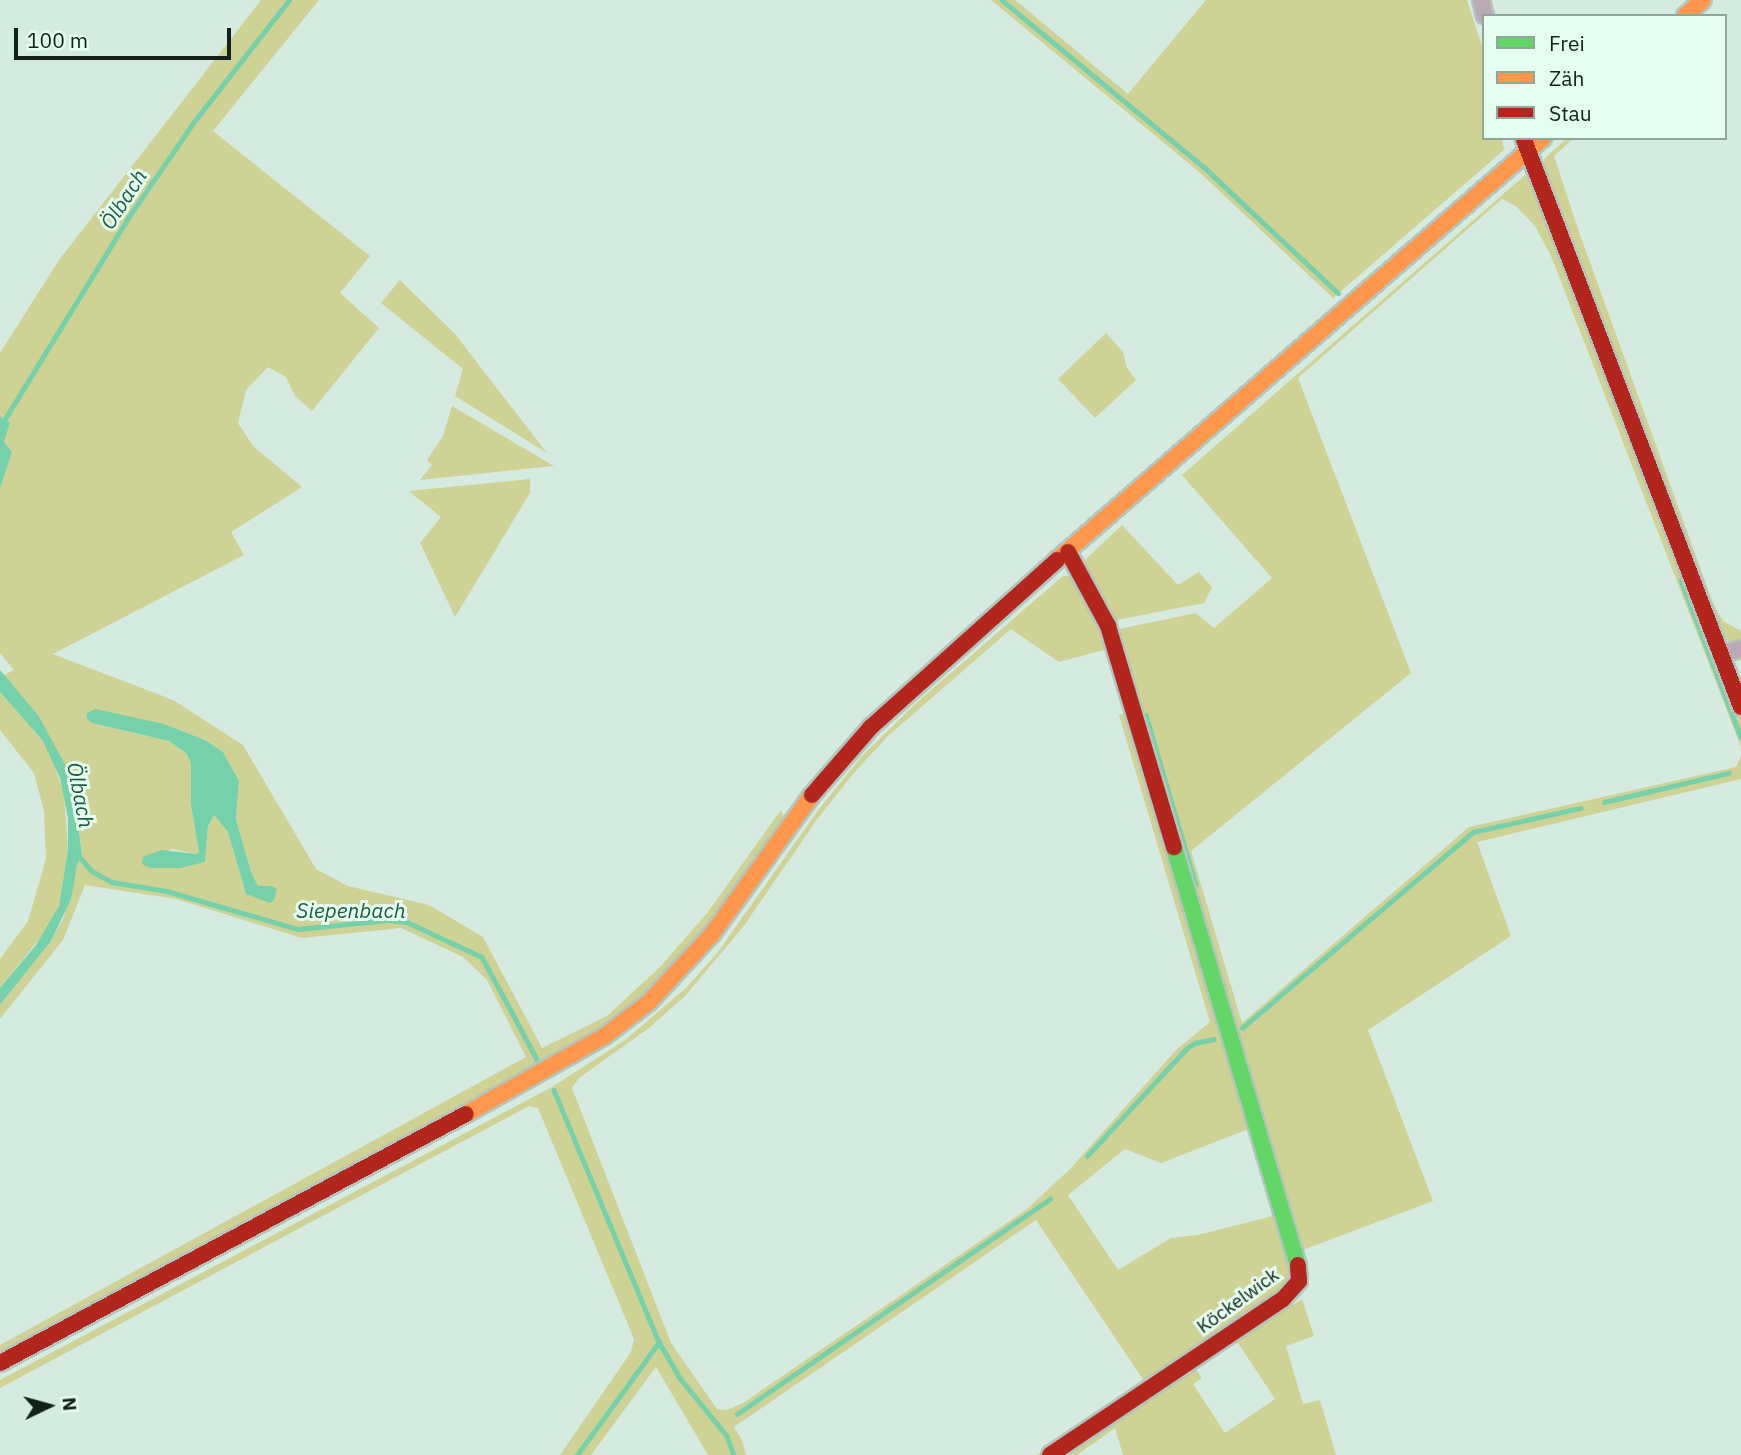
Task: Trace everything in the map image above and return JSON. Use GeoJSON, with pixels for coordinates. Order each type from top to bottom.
{"type":"FeatureCollection","features":[{"type":"Feature","properties":{"kind":"main road"},"geometry":{"type":"LineString","coordinates":[[1687,14],[1703,0]]}},
{"type":"Feature","properties":{"kind":"main road"},"geometry":{"type":"LineString","coordinates":[[0,1363],[521,1085],[606,1035],[649,1002],[682,969],[738,900],[808,800],[871,727],[1525,145],[1741,707]]}},
{"type":"Feature","properties":{"kind":"main road","name":"Köckelwick"},"geometry":{"type":"LineString","coordinates":[[1050,1455],[1283,1299],[1299,1281],[1297,1257],[1108,626],[1068,552]]}},
{"type":"Feature","properties":{"kind":"street"},"geometry":{"type":"LineString","coordinates":[[1721,654],[1741,649]]}},
{"type":"Feature","properties":{"kind":"shaded area"},"geometry":{"type":"Polygon","coordinates":[[[261,0],[319,0],[213,131],[370,256],[340,293],[379,328],[312,411],[295,396],[286,377],[268,367],[246,390],[238,423],[253,446],[302,487],[231,532],[244,555],[53,654],[173,700],[243,745],[316,869],[348,886],[429,905],[483,937],[542,1048],[607,1016],[660,967],[708,912],[781,810],[785,820],[668,976],[572,1048],[0,1356],[0,1345],[526,1057],[487,980],[463,957],[401,928],[302,938],[176,899],[85,885],[63,940],[0,1019],[0,1005],[51,941],[63,919],[77,865],[82,856],[77,812],[38,715],[4,675],[14,670],[0,653],[0,489],[12,452],[4,442],[10,423],[0,416],[0,353],[59,260],[261,0]],[[90,711],[87,719],[92,723],[169,741],[186,753],[191,763],[191,805],[199,852],[196,854],[171,849],[150,868],[181,868],[205,862],[208,826],[214,815],[228,832],[246,894],[271,886],[258,886],[251,872],[236,819],[239,781],[223,752],[205,740],[164,724],[90,711]]]}},
{"type":"Feature","properties":{"kind":"shaded area"},"geometry":{"type":"Polygon","coordinates":[[[991,0],[1015,0],[1128,94],[1206,0],[1467,0],[1482,46],[1482,140],[1502,140],[1504,150],[1333,298],[1198,171],[991,0]]]}},
{"type":"Feature","properties":{"kind":"shaded area"},"geometry":{"type":"Polygon","coordinates":[[[1565,140],[1572,140],[1554,156],[1579,232],[1713,603],[1723,621],[1741,631],[1741,645],[1723,639],[1544,167],[1544,159],[1565,140]]]}},
{"type":"Feature","properties":{"kind":"shaded area"},"geometry":{"type":"Polygon","coordinates":[[[1525,175],[1530,177],[1741,717],[1741,747],[1551,256],[1535,226],[1517,207],[1502,199],[1298,378],[1411,673],[1191,851],[1242,1023],[1469,827],[1736,767],[1741,756],[1741,779],[1477,842],[1511,936],[1368,1030],[1433,1201],[1300,1251],[1254,1127],[1161,1163],[1125,1149],[1068,1195],[1118,1270],[1171,1238],[1198,1235],[1280,1212],[1294,1282],[1045,1455],[1037,1455],[1146,1384],[1036,1220],[734,1427],[742,1440],[746,1455],[708,1455],[656,1367],[591,1455],[560,1455],[631,1352],[634,1339],[538,1108],[529,1106],[0,1388],[0,1380],[552,1087],[625,1040],[686,988],[718,952],[819,809],[862,756],[916,703],[1063,576],[1070,576],[1111,648],[1059,662],[1011,629],[888,736],[853,774],[818,818],[743,927],[686,995],[649,1028],[579,1078],[572,1088],[671,1343],[717,1409],[727,1410],[743,1403],[1027,1209],[1070,1169],[1176,1050],[1210,1022],[1119,715],[1130,711],[1114,630],[1196,613],[1214,628],[1272,578],[1182,475],[1525,175]]]}},
{"type":"Feature","properties":{"kind":"shaded area"},"geometry":{"type":"Polygon","coordinates":[[[400,280],[455,334],[547,453],[455,396],[463,369],[381,303],[400,280]]]}},
{"type":"Feature","properties":{"kind":"shaded area"},"geometry":{"type":"Polygon","coordinates":[[[1106,333],[1123,352],[1127,368],[1136,380],[1095,418],[1058,379],[1106,333]]]}},
{"type":"Feature","properties":{"kind":"shaded area"},"geometry":{"type":"Polygon","coordinates":[[[452,406],[554,466],[420,480],[432,465],[427,460],[443,436],[452,406]]]}},
{"type":"Feature","properties":{"kind":"shaded area"},"geometry":{"type":"Polygon","coordinates":[[[0,416],[10,423],[4,442],[12,452],[0,489],[0,416]]]}},
{"type":"Feature","properties":{"kind":"shaded area"},"geometry":{"type":"Polygon","coordinates":[[[530,479],[530,493],[455,617],[420,543],[441,517],[409,491],[530,479]]]}},
{"type":"Feature","properties":{"kind":"shaded area"},"geometry":{"type":"Polygon","coordinates":[[[1122,525],[1178,585],[1199,572],[1212,587],[1204,603],[1111,621],[1084,568],[1085,560],[1122,525]]]}},
{"type":"Feature","properties":{"kind":"shaded area"},"geometry":{"type":"Polygon","coordinates":[[[0,670],[38,715],[67,768],[74,791],[82,856],[77,865],[71,899],[51,941],[0,1005],[0,988],[36,945],[59,906],[68,849],[68,818],[60,778],[43,741],[0,692],[0,670]]]}},
{"type":"Feature","properties":{"kind":"shaded area"},"geometry":{"type":"Polygon","coordinates":[[[0,692],[43,741],[53,760],[64,795],[68,849],[59,906],[49,927],[0,988],[0,959],[28,921],[46,859],[44,811],[34,773],[0,730],[0,692]]]}},
{"type":"Feature","properties":{"kind":"shaded area"},"geometry":{"type":"Polygon","coordinates":[[[95,709],[164,724],[205,740],[223,752],[239,781],[236,819],[251,872],[258,886],[277,889],[274,900],[270,903],[246,894],[228,832],[214,815],[208,826],[205,862],[181,868],[150,868],[142,864],[143,857],[161,850],[196,854],[199,852],[191,805],[191,763],[186,753],[169,741],[92,723],[87,719],[87,713],[95,709]]]}},
{"type":"Feature","properties":{"kind":"shaded area"},"geometry":{"type":"Polygon","coordinates":[[[1302,1299],[1314,1336],[1286,1346],[1303,1404],[1320,1400],[1336,1455],[1123,1455],[1115,1428],[1077,1455],[1056,1455],[1192,1365],[1202,1378],[1193,1384],[1225,1433],[1275,1399],[1236,1340],[1302,1299]]]}},
{"type":"Feature","properties":{"kind":"waterway","name":"Ölbach"},"geometry":{"type":"LineString","coordinates":[[0,427],[128,218],[193,123],[289,0]]}},
{"type":"Feature","properties":{"kind":"waterway"},"geometry":{"type":"LineString","coordinates":[[1002,0],[1204,167],[1338,293]]}},
{"type":"Feature","properties":{"kind":"waterway"},"geometry":{"type":"LineString","coordinates":[[1681,580],[1741,737]]}},
{"type":"Feature","properties":{"kind":"waterway"},"geometry":{"type":"LineString","coordinates":[[1146,715],[1196,885]]}},
{"type":"Feature","properties":{"kind":"waterway"},"geometry":{"type":"LineString","coordinates":[[1604,802],[1729,773]]}},
{"type":"Feature","properties":{"kind":"waterway"},"geometry":{"type":"LineString","coordinates":[[1242,1028],[1473,832],[1580,808]]}},
{"type":"Feature","properties":{"kind":"waterway","name":"Siepenbach"},"geometry":{"type":"LineString","coordinates":[[78,855],[92,871],[112,882],[167,891],[298,929],[388,920],[407,922],[482,957],[537,1059]]}},
{"type":"Feature","properties":{"kind":"waterway"},"geometry":{"type":"LineString","coordinates":[[1087,1156],[1186,1049],[1195,1043],[1214,1039]]}},
{"type":"Feature","properties":{"kind":"waterway","name":"Siepenbach"},"geometry":{"type":"LineString","coordinates":[[554,1090],[659,1342],[680,1378],[727,1436],[734,1455]]}},
{"type":"Feature","properties":{"kind":"waterway"},"geometry":{"type":"LineString","coordinates":[[737,1414],[1050,1199]]}},
{"type":"Feature","properties":{"kind":"waterway"},"geometry":{"type":"LineString","coordinates":[[577,1455],[659,1342]]}},
{"type":"Feature","properties":{"kind":"traffic: fast"},"geometry":{"type":"LineString","coordinates":[[1174,847],[1298,1265]]}},
{"type":"Feature","properties":{"kind":"traffic: slow"},"geometry":{"type":"LineString","coordinates":[[1687,14],[1703,0]]}},
{"type":"Feature","properties":{"kind":"traffic: slow"},"geometry":{"type":"LineString","coordinates":[[1057,560],[1541,140]]}},
{"type":"Feature","properties":{"kind":"traffic: slow"},"geometry":{"type":"LineString","coordinates":[[466,1114],[606,1035],[649,1002],[712,934],[812,795]]}},
{"type":"Feature","properties":{"kind":"traffic: jam"},"geometry":{"type":"LineString","coordinates":[[1524,140],[1741,707]]}},
{"type":"Feature","properties":{"kind":"traffic: jam"},"geometry":{"type":"LineString","coordinates":[[1068,552],[1108,626],[1174,847]]}},
{"type":"Feature","properties":{"kind":"traffic: jam"},"geometry":{"type":"LineString","coordinates":[[812,795],[871,727],[1057,560]]}},
{"type":"Feature","properties":{"kind":"traffic: jam"},"geometry":{"type":"LineString","coordinates":[[0,1363],[466,1114]]}},
{"type":"Feature","properties":{"kind":"traffic: jam"},"geometry":{"type":"LineString","coordinates":[[1050,1455],[1283,1299],[1299,1281],[1298,1265]]}}]}
